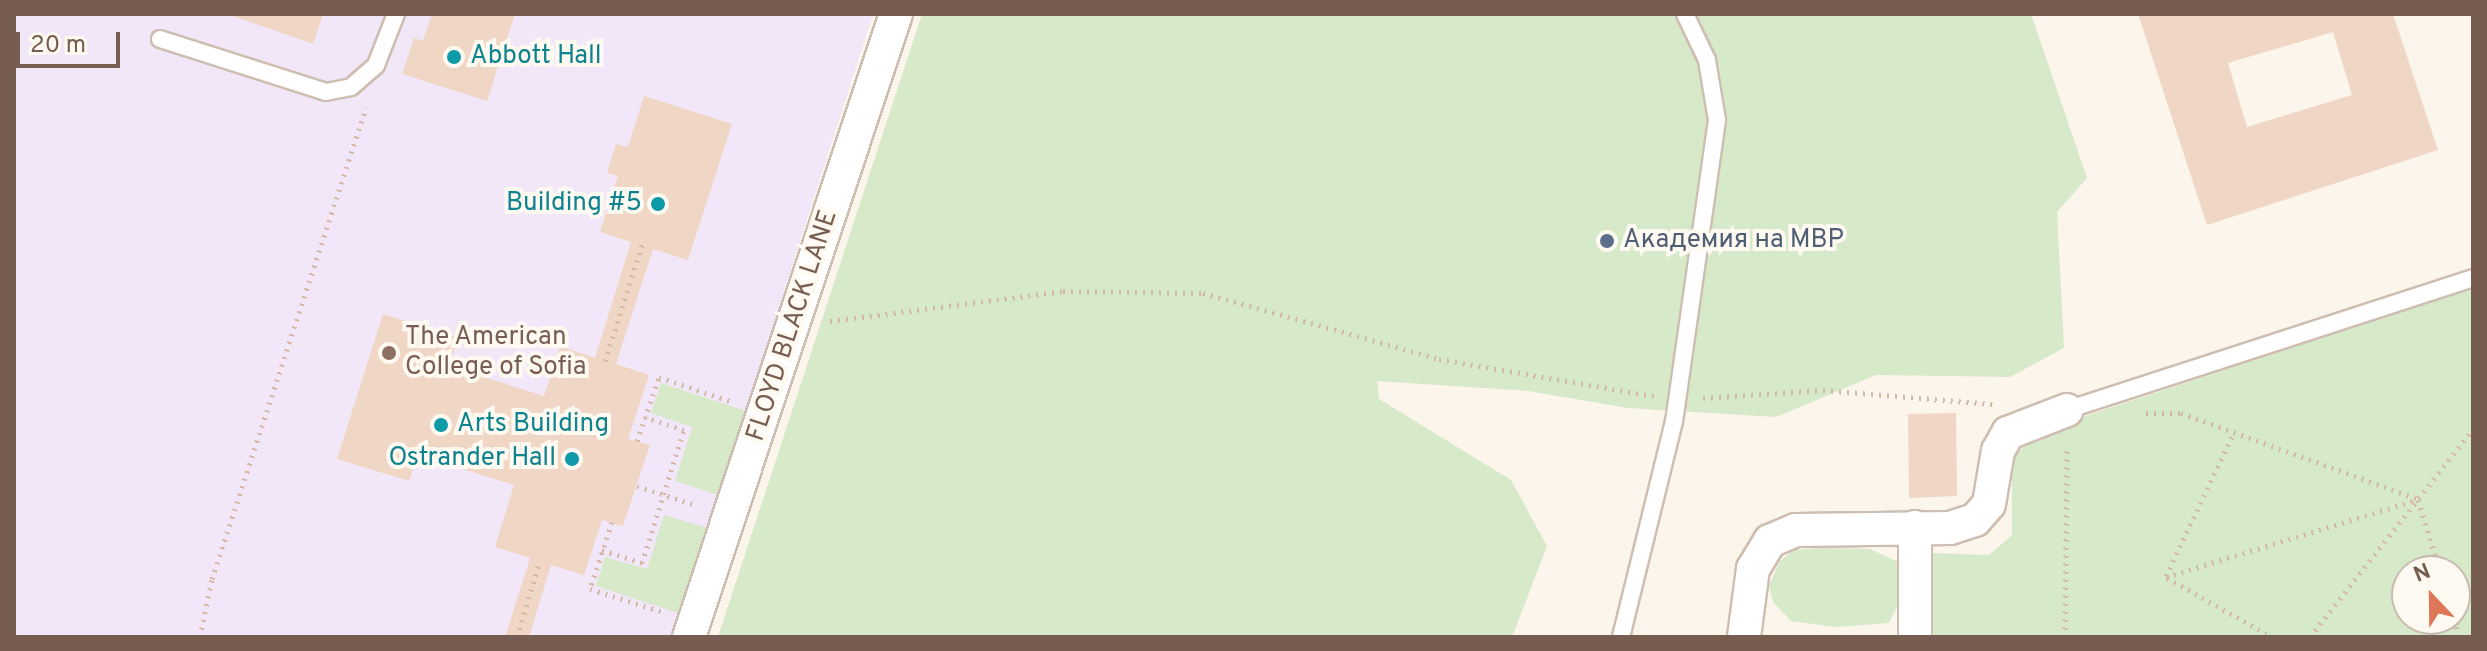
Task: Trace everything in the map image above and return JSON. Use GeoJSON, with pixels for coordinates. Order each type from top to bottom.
{"type":"FeatureCollection","features":[{"type":"Feature","properties":{"kind":"street","name":"FLOYD BLACK LANE"},"geometry":{"type":"LineString","coordinates":[[692,630],[896,14]]}},
{"type":"Feature","properties":{"kind":"street"},"geometry":{"type":"LineString","coordinates":[[1744,637],[1753,569],[1770,541],[1796,530],[1950,528],[1975,520],[1989,504],[1998,451],[2008,433],[2067,410]]}},
{"type":"Feature","properties":{"kind":"street"},"geometry":{"type":"LineString","coordinates":[[1915,527],[1915,637]]}},
{"type":"Feature","properties":{"kind":"lane"},"geometry":{"type":"LineString","coordinates":[[160,39],[326,92],[351,87],[376,65],[396,14]]}},
{"type":"Feature","properties":{"kind":"lane"},"geometry":{"type":"LineString","coordinates":[[1621,637],[1677,400],[1717,120],[1707,60],[1685,14]]}},
{"type":"Feature","properties":{"kind":"lane"},"geometry":{"type":"LineString","coordinates":[[2067,410],[2473,278]]}},
{"type":"Feature","properties":{"kind":"path"},"geometry":{"type":"LineString","coordinates":[[200,637],[212,579],[376,65]]}},
{"type":"Feature","properties":{"kind":"path"},"geometry":{"type":"LineString","coordinates":[[605,361],[642,245]]}},
{"type":"Feature","properties":{"kind":"path"},"geometry":{"type":"LineString","coordinates":[[793,326],[1063,291],[1203,293],[1439,359],[1677,400],[1823,390],[2006,405]]}},
{"type":"Feature","properties":{"kind":"path"},"geometry":{"type":"LineString","coordinates":[[637,441],[659,377],[764,412]]}},
{"type":"Feature","properties":{"kind":"path"},"geometry":{"type":"LineString","coordinates":[[2065,637],[2067,410]]}},
{"type":"Feature","properties":{"kind":"path"},"geometry":{"type":"LineString","coordinates":[[2138,412],[2181,413],[2418,499]]}},
{"type":"Feature","properties":{"kind":"path"},"geometry":{"type":"LineString","coordinates":[[602,550],[642,563],[664,495],[684,430],[645,417]]}},
{"type":"Feature","properties":{"kind":"path"},"geometry":{"type":"LineString","coordinates":[[2310,637],[2473,429]]}},
{"type":"Feature","properties":{"kind":"path"},"geometry":{"type":"LineString","coordinates":[[2166,577],[2234,432]]}},
{"type":"Feature","properties":{"kind":"path"},"geometry":{"type":"LineString","coordinates":[[637,486],[729,517]]}},
{"type":"Feature","properties":{"kind":"path"},"geometry":{"type":"LineString","coordinates":[[2418,499],[2435,555]]}},
{"type":"Feature","properties":{"kind":"path"},"geometry":{"type":"LineString","coordinates":[[2166,577],[2418,499]]}},
{"type":"Feature","properties":{"kind":"path"},"geometry":{"type":"LineString","coordinates":[[612,522],[590,589],[692,630]]}},
{"type":"Feature","properties":{"kind":"path"},"geometry":{"type":"LineString","coordinates":[[517,637],[540,561]]}},
{"type":"Feature","properties":{"kind":"path"},"geometry":{"type":"LineString","coordinates":[[2166,577],[2272,637]]}},
{"type":"Feature","properties":{"kind":"shaded area","name":"The American College of Sofia"},"geometry":{"type":"Polygon","coordinates":[[[14,14],[873,14],[673,637],[14,637],[14,14]]]}},
{"type":"Feature","properties":{"kind":"green space"},"geometry":{"type":"Polygon","coordinates":[[[922,14],[2031,14],[2087,178],[2057,212],[2064,348],[2010,377],[1876,375],[1776,417],[1628,408],[1528,391],[1377,381],[1379,399],[1511,480],[1547,546],[1512,637],[718,637],[922,14]]]}},
{"type":"Feature","properties":{"kind":"green space"},"geometry":{"type":"Polygon","coordinates":[[[2473,288],[2473,637],[1932,637],[1932,553],[1989,555],[2012,535],[2012,458],[2040,431],[2473,288]]]}},
{"type":"Feature","properties":{"kind":"green space"},"geometry":{"type":"Polygon","coordinates":[[[661,383],[746,411],[719,495],[675,481],[692,427],[651,413],[661,383]]]}},
{"type":"Feature","properties":{"kind":"green space"},"geometry":{"type":"Polygon","coordinates":[[[664,515],[708,528],[681,614],[596,586],[605,557],[647,569],[664,515]]]}},
{"type":"Feature","properties":{"kind":"green space"},"geometry":{"type":"Polygon","coordinates":[[[1870,549],[1898,562],[1907,585],[1889,623],[1836,627],[1791,621],[1773,602],[1769,586],[1780,561],[1794,550],[1870,549]]]}},
{"type":"Feature","properties":{"kind":"building"},"geometry":{"type":"Polygon","coordinates":[[[228,14],[323,14],[313,44],[228,14]]]}},
{"type":"Feature","properties":{"kind":"building","name":"Abbott Hall"},"geometry":{"type":"Polygon","coordinates":[[[432,14],[515,14],[487,101],[402,74],[414,38],[423,41],[432,14]]]}},
{"type":"Feature","properties":{"kind":"building"},"geometry":{"type":"Polygon","coordinates":[[[2138,14],[2393,14],[2438,150],[2207,225],[2138,14]],[[2333,32],[2228,63],[2247,127],[2352,95],[2333,32]]]}},
{"type":"Feature","properties":{"kind":"building"},"geometry":{"type":"Polygon","coordinates":[[[644,96],[732,124],[688,260],[653,249],[616,364],[649,375],[628,439],[650,445],[623,526],[602,520],[584,575],[551,565],[529,637],[505,637],[530,558],[495,547],[514,485],[418,455],[409,481],[337,459],[383,314],[458,337],[449,366],[544,396],[560,346],[595,358],[631,242],[600,232],[618,176],[607,173],[616,144],[628,147],[644,96]]]}},
{"type":"Feature","properties":{"kind":"building"},"geometry":{"type":"Polygon","coordinates":[[[1956,413],[1957,496],[1909,498],[1908,414],[1956,413]]]}},
{"type":"Feature","properties":{"kind":"place","name":"Abbott Hall"},"geometry":{"type":"Point","coordinates":[454,57]}},
{"type":"Feature","properties":{"kind":"place","name":"Building #5"},"geometry":{"type":"Point","coordinates":[658,204]}},
{"type":"Feature","properties":{"kind":"place","name":"Академия на МВР"},"geometry":{"type":"Point","coordinates":[1607,241]}},
{"type":"Feature","properties":{"kind":"place","name":"The American College of Sofia"},"geometry":{"type":"Point","coordinates":[389,353]}},
{"type":"Feature","properties":{"kind":"place","name":"Arts Building"},"geometry":{"type":"Point","coordinates":[441,425]}},
{"type":"Feature","properties":{"kind":"place","name":"Ostrander Hall"},"geometry":{"type":"Point","coordinates":[572,459]}}]}
